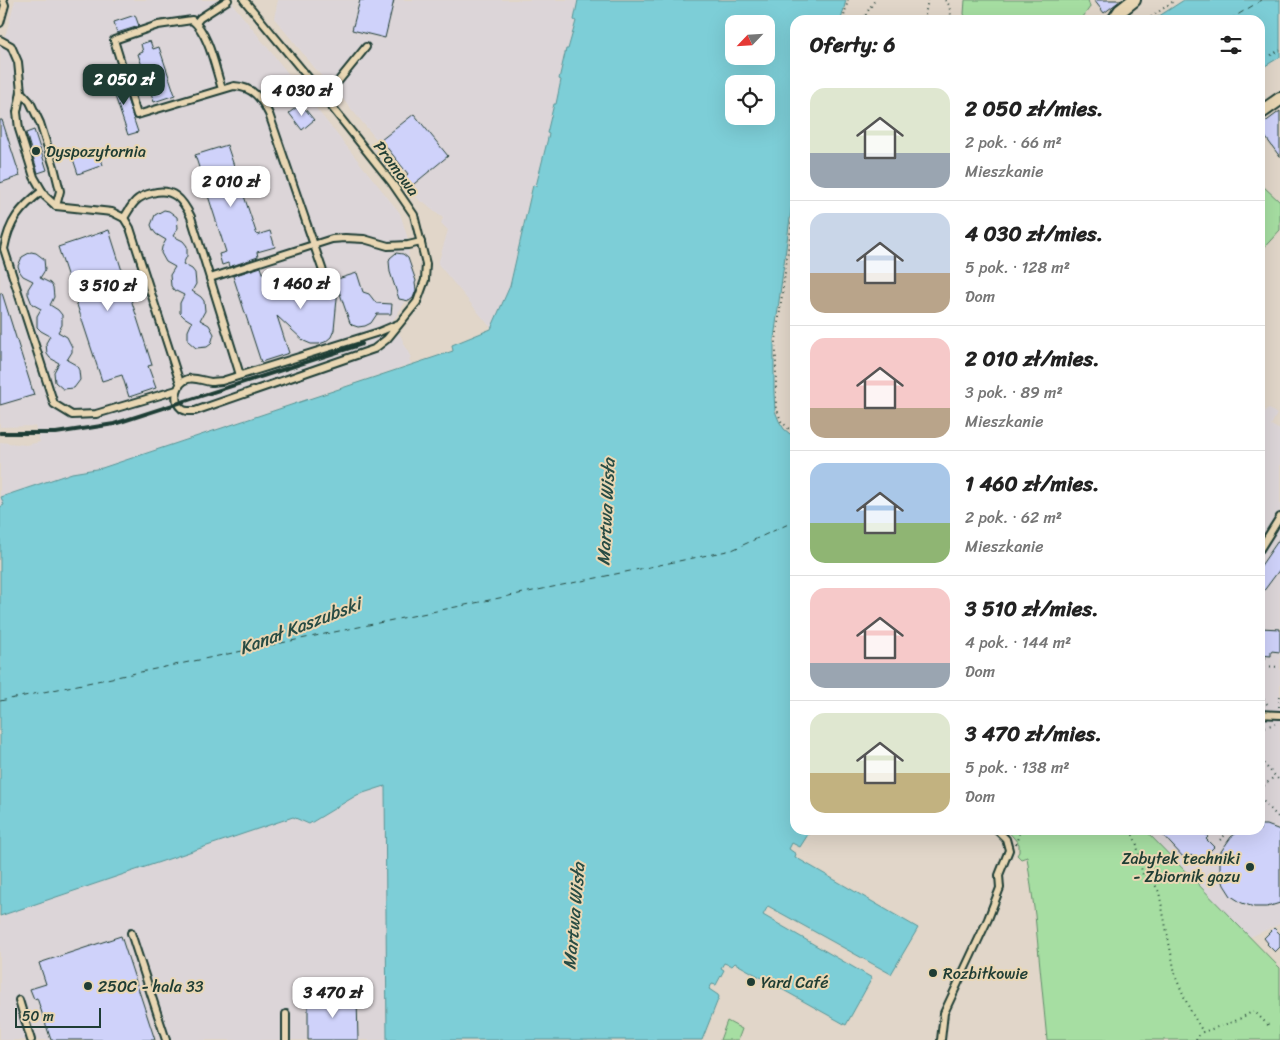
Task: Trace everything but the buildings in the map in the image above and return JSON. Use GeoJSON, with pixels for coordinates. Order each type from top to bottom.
{"type":"FeatureCollection","features":[{"type":"Feature","properties":{"kind":"street"},"geometry":{"type":"LineString","coordinates":[[1118,15],[1134,0]]}},
{"type":"Feature","properties":{"kind":"street"},"geometry":{"type":"LineString","coordinates":[[1265,110],[1280,99]]}},
{"type":"Feature","properties":{"kind":"lane"},"geometry":{"type":"LineString","coordinates":[[0,23],[5,5],[3,0]]}},
{"type":"Feature","properties":{"kind":"lane"},"geometry":{"type":"LineString","coordinates":[[196,23],[200,18],[228,0]]}},
{"type":"Feature","properties":{"kind":"lane","name":"Promowa"},"geometry":{"type":"LineString","coordinates":[[177,390],[180,408],[195,412],[374,349],[387,339],[417,302],[425,280],[426,264],[414,215],[323,96],[244,0]]}},
{"type":"Feature","properties":{"kind":"lane"},"geometry":{"type":"LineString","coordinates":[[222,89],[204,36],[192,20],[158,25],[114,40],[137,114],[234,86],[244,86],[254,91],[262,101],[268,114],[326,280]]}},
{"type":"Feature","properties":{"kind":"lane"},"geometry":{"type":"LineString","coordinates":[[0,40],[11,46],[18,62],[21,92],[17,112],[18,129],[34,177],[45,196],[56,206],[112,212],[124,218],[130,228],[180,383]]}},
{"type":"Feature","properties":{"kind":"lane"},"geometry":{"type":"LineString","coordinates":[[323,96],[332,89],[366,47]]}},
{"type":"Feature","properties":{"kind":"lane"},"geometry":{"type":"LineString","coordinates":[[21,92],[30,102],[40,123],[54,167],[60,191],[56,206]]}},
{"type":"Feature","properties":{"kind":"lane"},"geometry":{"type":"LineString","coordinates":[[42,191],[15,216],[7,233],[4,249],[54,404],[72,415],[96,414],[177,390],[180,383],[188,379],[201,379],[210,382],[222,381],[379,332],[398,324]]}},
{"type":"Feature","properties":{"kind":"lane"},"geometry":{"type":"LineString","coordinates":[[124,218],[137,199],[159,191],[172,192],[182,200],[191,217],[240,375]]}},
{"type":"Feature","properties":{"kind":"lane"},"geometry":{"type":"LineString","coordinates":[[210,278],[332,239],[364,239],[388,246],[421,242]]}},
{"type":"Feature","properties":{"kind":"lane"},"geometry":{"type":"LineString","coordinates":[[1265,541],[1280,518]]}},
{"type":"Feature","properties":{"kind":"lane"},"geometry":{"type":"LineString","coordinates":[[1265,712],[1280,710]]}},
{"type":"Feature","properties":{"kind":"lane"},"geometry":{"type":"LineString","coordinates":[[941,1040],[944,1013],[988,919],[1000,888],[999,875],[1009,850],[1006,839],[1002,835]]}},
{"type":"Feature","properties":{"kind":"lane"},"geometry":{"type":"LineString","coordinates":[[131,933],[166,1040]]}},
{"type":"Feature","properties":{"kind":"lane"},"geometry":{"type":"LineString","coordinates":[[19,1000],[31,1040]]}},
{"type":"Feature","properties":{"kind":"lane"},"geometry":{"type":"LineString","coordinates":[[286,1014],[286,1040]]}},
{"type":"Feature","properties":{"kind":"path"},"geometry":{"type":"LineString","coordinates":[[844,15],[848,0]]}},
{"type":"Feature","properties":{"kind":"path"},"geometry":{"type":"LineString","coordinates":[[866,15],[875,0]]}},
{"type":"Feature","properties":{"kind":"path"},"geometry":{"type":"LineString","coordinates":[[925,15],[928,0]]}},
{"type":"Feature","properties":{"kind":"path"},"geometry":{"type":"LineString","coordinates":[[945,0],[951,15]]}},
{"type":"Feature","properties":{"kind":"path"},"geometry":{"type":"LineString","coordinates":[[1167,0],[1170,4]]}},
{"type":"Feature","properties":{"kind":"path"},"geometry":{"type":"LineString","coordinates":[[1154,15],[1175,0]]}},
{"type":"Feature","properties":{"kind":"path"},"geometry":{"type":"LineString","coordinates":[[1270,55],[1280,50]]}},
{"type":"Feature","properties":{"kind":"path"},"geometry":{"type":"LineString","coordinates":[[790,235],[776,340],[776,407],[781,421],[790,431]]}},
{"type":"Feature","properties":{"kind":"path"},"geometry":{"type":"LineString","coordinates":[[1265,666],[1280,667]]}},
{"type":"Feature","properties":{"kind":"path"},"geometry":{"type":"LineString","coordinates":[[1265,700],[1267,704],[1280,710],[1280,696]]}},
{"type":"Feature","properties":{"kind":"path"},"geometry":{"type":"LineString","coordinates":[[1265,727],[1280,723]]}},
{"type":"Feature","properties":{"kind":"path"},"geometry":{"type":"LineString","coordinates":[[1265,765],[1280,781]]}},
{"type":"Feature","properties":{"kind":"path"},"geometry":{"type":"LineString","coordinates":[[1265,785],[1275,776]]}},
{"type":"Feature","properties":{"kind":"path"},"geometry":{"type":"LineString","coordinates":[[1265,805],[1280,819]]}},
{"type":"Feature","properties":{"kind":"path"},"geometry":{"type":"LineString","coordinates":[[1133,835],[1143,875],[1151,877],[1159,892],[1176,978],[1190,1010],[1203,1032]]}},
{"type":"Feature","properties":{"kind":"path"},"geometry":{"type":"LineString","coordinates":[[1220,840],[1225,835]]}},
{"type":"Feature","properties":{"kind":"path"},"geometry":{"type":"LineString","coordinates":[[1196,1040],[1203,1032],[1235,1021],[1254,1011],[1270,1027]]}},
{"type":"Feature","properties":{"kind":"shaded area"},"geometry":{"type":"Polygon","coordinates":[[[15,0],[232,0],[235,7],[400,213],[407,236],[409,258],[416,281],[416,290],[415,297],[406,301],[393,320],[411,358],[409,358],[411,364],[102,468],[72,473],[1,497],[4,505],[0,507],[0,442],[26,445],[40,442],[35,426],[0,427],[0,44],[6,33],[15,0]]]}},
{"type":"Feature","properties":{"kind":"shaded area"},"geometry":{"type":"Polygon","coordinates":[[[278,0],[578,0],[574,19],[576,20],[559,80],[562,80],[556,105],[554,105],[536,186],[532,185],[510,286],[492,329],[438,264],[448,230],[441,223],[443,218],[424,202],[421,202],[409,188],[402,179],[408,173],[381,140],[377,140],[342,98],[340,99],[274,18],[278,0]]]}},
{"type":"Feature","properties":{"kind":"shaded area"},"geometry":{"type":"Polygon","coordinates":[[[1268,408],[1277,414],[1271,425],[1280,430],[1280,924],[1250,937],[1150,835],[1265,835],[1265,411],[1268,408]]]}},
{"type":"Feature","properties":{"kind":"shaded area"},"geometry":{"type":"Polygon","coordinates":[[[385,786],[387,1040],[0,1040],[0,916],[293,817],[309,824],[357,795],[385,786]]]}},
{"type":"Feature","properties":{"kind":"green space"},"geometry":{"type":"Polygon","coordinates":[[[965,0],[1088,0],[1090,7],[1084,15],[964,14],[965,0]]]}},
{"type":"Feature","properties":{"kind":"green space"},"geometry":{"type":"Polygon","coordinates":[[[1265,188],[1280,202],[1280,230],[1265,246],[1265,188]]]}},
{"type":"Feature","properties":{"kind":"green space"},"geometry":{"type":"Polygon","coordinates":[[[1011,835],[1150,835],[1280,968],[1280,1040],[1047,1040],[1035,915],[1027,857],[1021,859],[1017,855],[1019,844],[1011,835]]]}},
{"type":"Feature","properties":{"kind":"green space"},"geometry":{"type":"Polygon","coordinates":[[[727,1021],[742,1029],[738,1040],[720,1040],[727,1021]]]}},
{"type":"Feature","properties":{"kind":"water"},"geometry":{"type":"Polygon","coordinates":[[[578,0],[846,0],[842,15],[790,15],[790,218],[774,339],[774,393],[775,411],[784,429],[790,434],[790,835],[808,835],[800,847],[792,843],[789,849],[796,854],[795,857],[918,928],[891,974],[768,906],[763,915],[872,978],[846,1025],[735,963],[732,966],[724,963],[721,968],[724,970],[716,985],[712,984],[709,989],[719,997],[702,1040],[387,1040],[385,786],[357,795],[309,824],[293,817],[0,916],[0,507],[4,505],[1,497],[72,473],[102,468],[453,351],[452,345],[491,329],[510,286],[533,185],[536,186],[549,134],[547,133],[554,104],[556,104],[561,80],[559,79],[566,49],[568,49],[576,21],[574,20],[578,0]]]}},
{"type":"Feature","properties":{"kind":"water"},"geometry":{"type":"Polygon","coordinates":[[[1184,0],[1280,0],[1280,57],[1265,66],[1265,15],[1161,15],[1184,0]]]}},
{"type":"Feature","properties":{"kind":"ferry route"},"geometry":{"type":"LineString","coordinates":[[1237,15],[1262,0]]}},
{"type":"Feature","properties":{"kind":"ferry route"},"geometry":{"type":"LineString","coordinates":[[0,701],[732,550],[790,523]]}},
{"type":"Feature","properties":{"kind":"railway"},"geometry":{"type":"LineString","coordinates":[[0,433],[56,433],[114,424],[362,344]]}},
{"type":"Feature","properties":{"kind":"place","name":"Dyspozytornia"},"geometry":{"type":"Point","coordinates":[36,151]}},
{"type":"Feature","properties":{"kind":"place","name":"Zabytek techniki - Zbiornik gazu"},"geometry":{"type":"Point","coordinates":[1250,867]}},
{"type":"Feature","properties":{"kind":"place","name":"Rozbitkowie"},"geometry":{"type":"Point","coordinates":[933,973]}},
{"type":"Feature","properties":{"kind":"place","name":"Yard Café"},"geometry":{"type":"Point","coordinates":[751,982]}},
{"type":"Feature","properties":{"kind":"place","name":"250C - hala 33"},"geometry":{"type":"Point","coordinates":[88,986]}},
{"type":"Feature","properties":{"kind":"water label","name":"Martwa Wisła"},"geometry":{"type":"Point","coordinates":[606,512]}},
{"type":"Feature","properties":{"kind":"water label","name":"Kanał Kaszubski"},"geometry":{"type":"Point","coordinates":[300,626]}},
{"type":"Feature","properties":{"kind":"water label","name":"Martwa Wisła"},"geometry":{"type":"Point","coordinates":[574,916]}}]}
